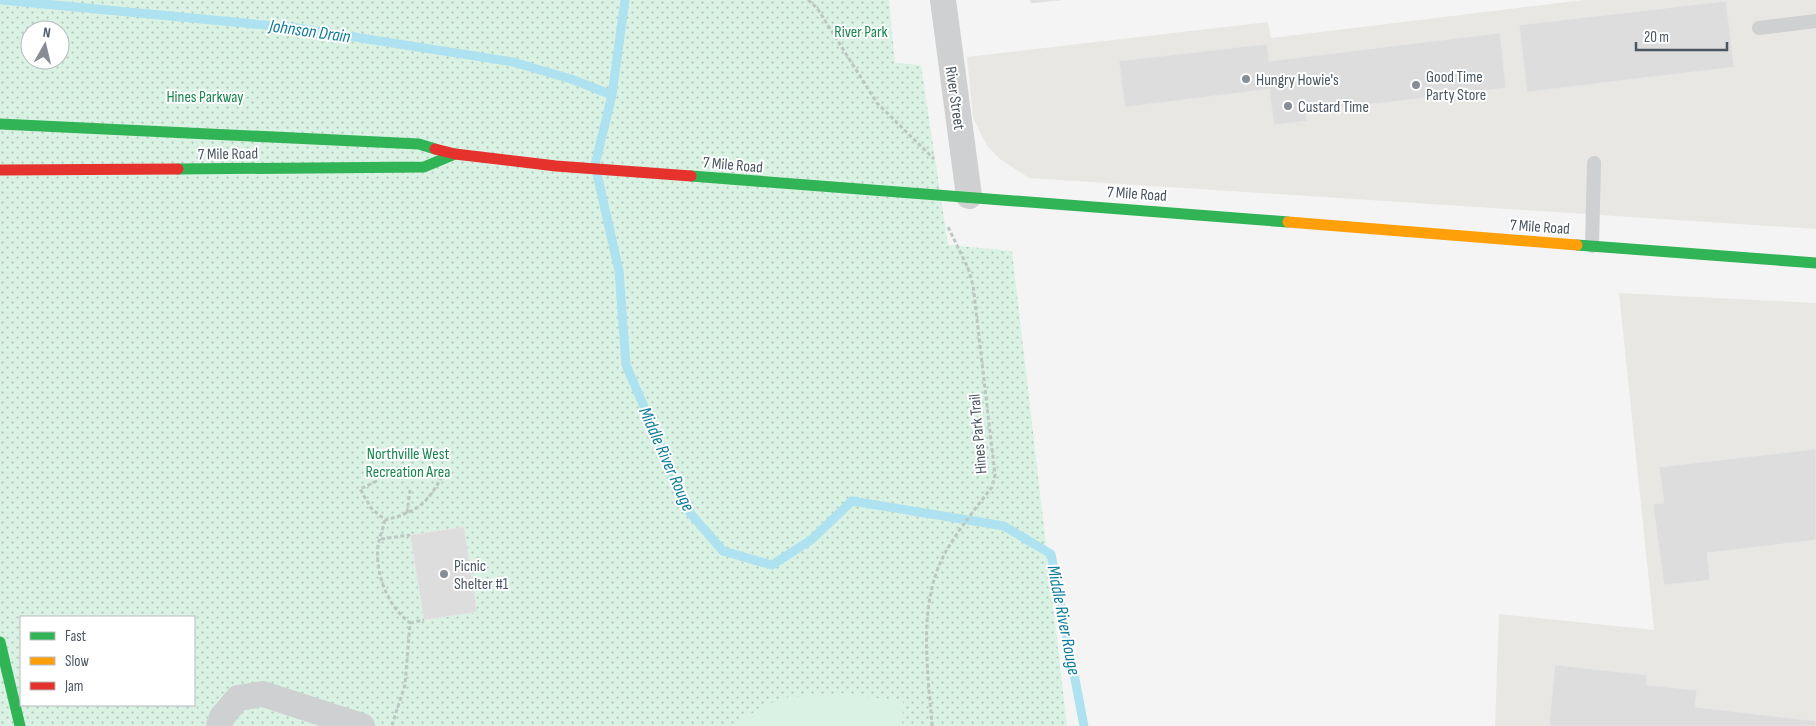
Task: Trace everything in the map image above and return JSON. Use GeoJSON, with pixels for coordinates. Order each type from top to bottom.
{"type":"FeatureCollection","features":[{"type":"Feature","properties":{"kind":"street","name":"River Street"},"geometry":{"type":"LineString","coordinates":[[943,0],[969,196]]}},
{"type":"Feature","properties":{"kind":"street"},"geometry":{"type":"LineString","coordinates":[[0,115],[89,129]]}},
{"type":"Feature","properties":{"kind":"street","name":"7 Mile Road"},"geometry":{"type":"LineString","coordinates":[[0,124],[419,144],[455,154],[556,166],[969,196],[1816,263]]}},
{"type":"Feature","properties":{"kind":"street","name":"7 Mile Road"},"geometry":{"type":"LineString","coordinates":[[0,170],[424,167],[455,154]]}},
{"type":"Feature","properties":{"kind":"street"},"geometry":{"type":"LineString","coordinates":[[0,642],[20,726]]}},
{"type":"Feature","properties":{"kind":"street"},"geometry":{"type":"LineString","coordinates":[[219,726],[222,717],[238,698],[263,694],[362,726]]}},
{"type":"Feature","properties":{"kind":"lane"},"geometry":{"type":"LineString","coordinates":[[1759,28],[1816,21]]}},
{"type":"Feature","properties":{"kind":"lane"},"geometry":{"type":"LineString","coordinates":[[1592,246],[1594,163]]}},
{"type":"Feature","properties":{"kind":"path"},"geometry":{"type":"LineString","coordinates":[[808,0],[817,8],[877,103],[938,163]]}},
{"type":"Feature","properties":{"kind":"path","name":"Hines Park Trail"},"geometry":{"type":"LineString","coordinates":[[932,726],[926,633],[931,588],[945,553],[992,487],[995,476],[973,285],[968,268],[943,218]]}},
{"type":"Feature","properties":{"kind":"path"},"geometry":{"type":"LineString","coordinates":[[385,520],[421,506],[431,497],[440,478],[434,475]]}},
{"type":"Feature","properties":{"kind":"path"},"geometry":{"type":"LineString","coordinates":[[377,481],[360,489],[371,508],[385,520]]}},
{"type":"Feature","properties":{"kind":"path"},"geometry":{"type":"LineString","coordinates":[[407,513],[410,490]]}},
{"type":"Feature","properties":{"kind":"path"},"geometry":{"type":"LineString","coordinates":[[385,520],[378,546],[379,573],[387,596],[401,615],[410,623]]}},
{"type":"Feature","properties":{"kind":"path"},"geometry":{"type":"LineString","coordinates":[[381,539],[410,535]]}},
{"type":"Feature","properties":{"kind":"path"},"geometry":{"type":"LineString","coordinates":[[410,623],[424,620]]}},
{"type":"Feature","properties":{"kind":"path"},"geometry":{"type":"LineString","coordinates":[[392,726],[405,685],[410,623]]}},
{"type":"Feature","properties":{"kind":"shaded area"},"geometry":{"type":"Polygon","coordinates":[[[1584,0],[1816,0],[1816,229],[1029,178],[1000,159],[987,146],[973,118],[967,57],[1268,22],[1271,38],[1584,0]]]}},
{"type":"Feature","properties":{"kind":"shaded area"},"geometry":{"type":"Polygon","coordinates":[[[1619,293],[1816,303],[1816,726],[1495,726],[1499,614],[1654,630],[1619,293]]]}},
{"type":"Feature","properties":{"kind":"green space","name":"Northville West Recreation Area"},"geometry":{"type":"Polygon","coordinates":[[[0,0],[889,0],[895,63],[921,65],[948,245],[1012,251],[1067,726],[0,726],[0,0]]]}},
{"type":"Feature","properties":{"kind":"green space"},"geometry":{"type":"Polygon","coordinates":[[[845,693],[903,702],[902,726],[728,726],[781,698],[845,693]]]}},
{"type":"Feature","properties":{"kind":"building"},"geometry":{"type":"Polygon","coordinates":[[[1031,0],[1060,0],[1031,3],[1031,0]]]}},
{"type":"Feature","properties":{"kind":"building"},"geometry":{"type":"Polygon","coordinates":[[[1726,1],[1734,67],[1527,92],[1519,25],[1726,1]]]}},
{"type":"Feature","properties":{"kind":"building"},"geometry":{"type":"Polygon","coordinates":[[[1500,33],[1506,88],[1306,112],[1307,121],[1274,125],[1269,89],[1125,107],[1119,61],[1267,44],[1269,61],[1500,33]]]}},
{"type":"Feature","properties":{"kind":"building"},"geometry":{"type":"Polygon","coordinates":[[[1816,449],[1816,540],[1707,553],[1710,580],[1664,585],[1653,504],[1664,503],[1659,467],[1816,449]]]}},
{"type":"Feature","properties":{"kind":"building","name":"Picnic Shelter #1"},"geometry":{"type":"Polygon","coordinates":[[[464,527],[477,612],[424,620],[410,535],[464,527]]]}},
{"type":"Feature","properties":{"kind":"building"},"geometry":{"type":"Polygon","coordinates":[[[1555,665],[1647,675],[1646,685],[1697,690],[1695,707],[1816,721],[1816,726],[1549,726],[1555,665]]]}},
{"type":"Feature","properties":{"kind":"waterway","name":"Johnson Drain"},"geometry":{"type":"LineString","coordinates":[[2,0],[297,28],[513,62],[571,79],[612,95]]}},
{"type":"Feature","properties":{"kind":"waterway","name":"Middle River Rouge"},"geometry":{"type":"LineString","coordinates":[[625,0],[612,95],[595,165],[619,271],[626,365],[690,513],[723,551],[772,565],[811,540],[852,501],[1004,526],[1051,554],[1084,726]]}},
{"type":"Feature","properties":{"kind":"traffic: fast"},"geometry":{"type":"LineString","coordinates":[[0,124],[419,144],[435,149]]}},
{"type":"Feature","properties":{"kind":"traffic: fast"},"geometry":{"type":"LineString","coordinates":[[178,169],[424,167],[455,154]]}},
{"type":"Feature","properties":{"kind":"traffic: fast"},"geometry":{"type":"LineString","coordinates":[[691,176],[1288,222]]}},
{"type":"Feature","properties":{"kind":"traffic: fast"},"geometry":{"type":"LineString","coordinates":[[1577,245],[1816,263]]}},
{"type":"Feature","properties":{"kind":"traffic: fast"},"geometry":{"type":"LineString","coordinates":[[0,642],[20,726]]}},
{"type":"Feature","properties":{"kind":"traffic: slow"},"geometry":{"type":"LineString","coordinates":[[1288,222],[1577,245]]}},
{"type":"Feature","properties":{"kind":"traffic: jam"},"geometry":{"type":"LineString","coordinates":[[435,149],[455,154],[556,166],[691,176]]}},
{"type":"Feature","properties":{"kind":"traffic: jam"},"geometry":{"type":"LineString","coordinates":[[0,170],[178,169]]}},
{"type":"Feature","properties":{"kind":"place","name":"Hungry Howie's"},"geometry":{"type":"Point","coordinates":[1246,79]}},
{"type":"Feature","properties":{"kind":"place","name":"Good Time Party Store"},"geometry":{"type":"Point","coordinates":[1416,85]}},
{"type":"Feature","properties":{"kind":"place","name":"Custard Time"},"geometry":{"type":"Point","coordinates":[1288,106]}},
{"type":"Feature","properties":{"kind":"place","name":"Picnic Shelter #1"},"geometry":{"type":"Point","coordinates":[444,574]}},
{"type":"Feature","properties":{"kind":"park label","name":"River Park"},"geometry":{"type":"Point","coordinates":[861,31]}},
{"type":"Feature","properties":{"kind":"park label","name":"Hines Parkway"},"geometry":{"type":"Point","coordinates":[205,96]}}]}
